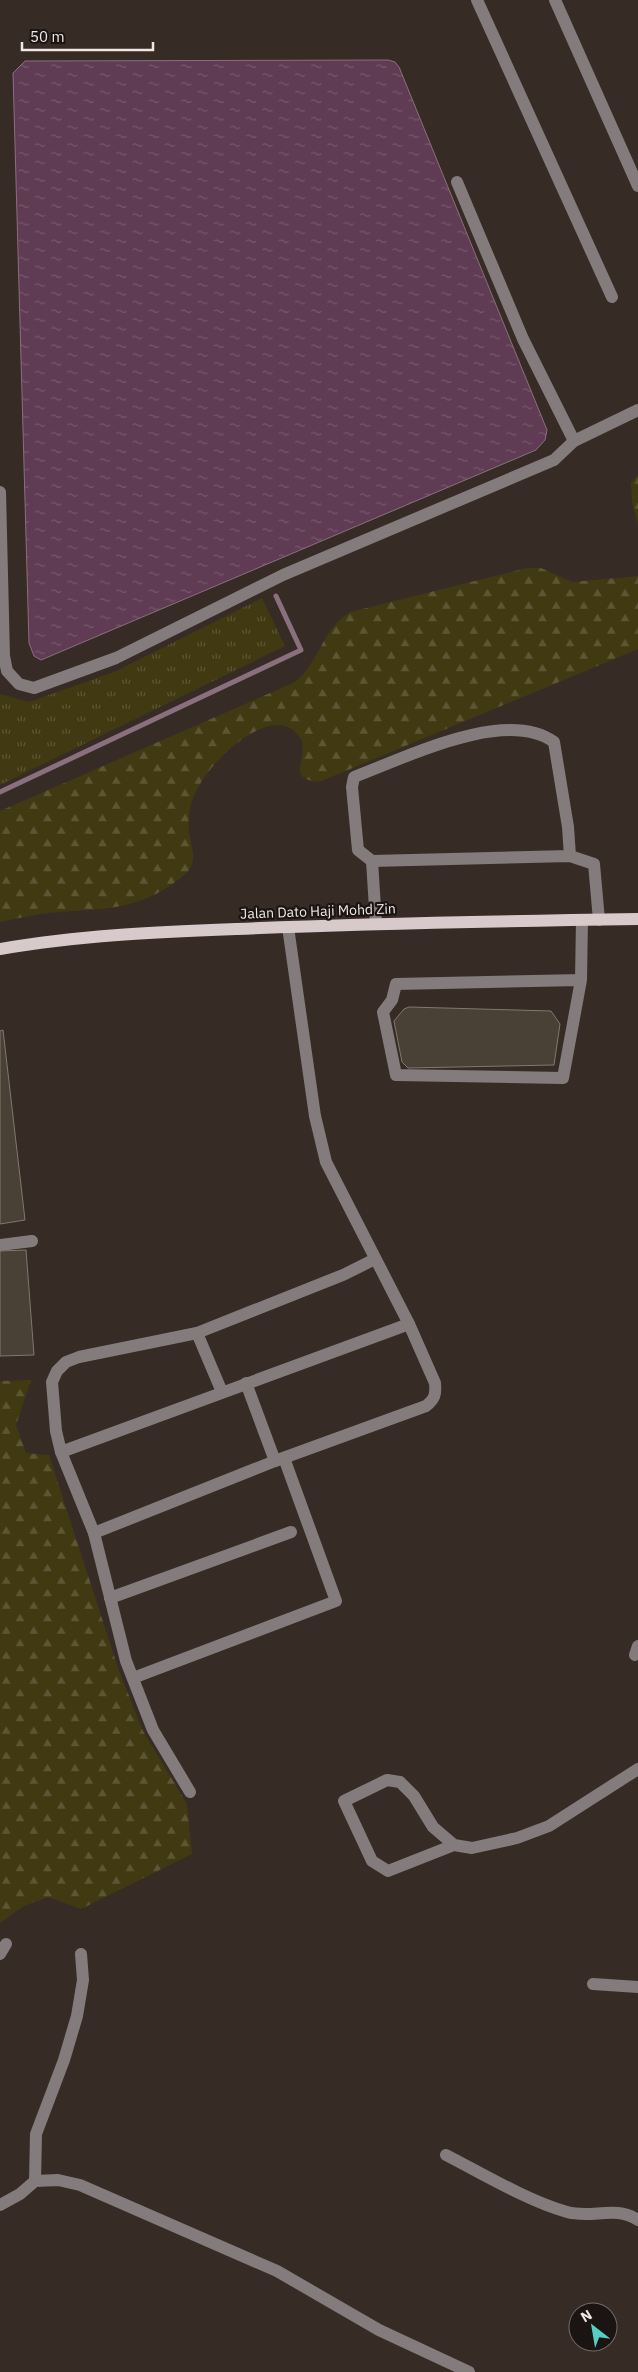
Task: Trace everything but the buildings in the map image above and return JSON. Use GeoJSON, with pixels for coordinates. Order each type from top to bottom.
{"type":"FeatureCollection","features":[{"type":"Feature","properties":{"kind":"main road","name":"Jalan Dato Haji Mohd Zin"},"geometry":{"type":"LineString","coordinates":[[0,949],[82,938],[288,926],[638,919]]}},
{"type":"Feature","properties":{"kind":"street"},"geometry":{"type":"LineString","coordinates":[[477,0],[612,298]]}},
{"type":"Feature","properties":{"kind":"street"},"geometry":{"type":"LineString","coordinates":[[555,0],[638,186]]}},
{"type":"Feature","properties":{"kind":"street"},"geometry":{"type":"LineString","coordinates":[[457,182],[523,339],[574,441]]}},
{"type":"Feature","properties":{"kind":"street"},"geometry":{"type":"LineString","coordinates":[[0,492],[4,674],[18,684],[34,688],[116,658],[283,575],[554,460],[574,441],[638,410]]}},
{"type":"Feature","properties":{"kind":"street"},"geometry":{"type":"LineString","coordinates":[[570,856],[568,827],[554,742],[543,734],[501,730],[467,734],[354,777],[352,787],[358,850],[372,861],[570,856],[594,864],[599,920]]}},
{"type":"Feature","properties":{"kind":"street"},"geometry":{"type":"LineString","coordinates":[[372,861],[376,924]]}},
{"type":"Feature","properties":{"kind":"street"},"geometry":{"type":"LineString","coordinates":[[581,980],[396,984],[392,1000],[383,1012],[396,1075],[563,1078],[581,980],[582,920]]}},
{"type":"Feature","properties":{"kind":"street"},"geometry":{"type":"LineString","coordinates":[[94,1534],[279,1460],[426,1406],[433,1401],[436,1393],[435,1384],[409,1324],[326,1162],[314,1116],[288,926]]}},
{"type":"Feature","properties":{"kind":"street"},"geometry":{"type":"LineString","coordinates":[[0,1245],[32,1241]]}},
{"type":"Feature","properties":{"kind":"street"},"geometry":{"type":"LineString","coordinates":[[190,1792],[153,1730],[126,1661],[94,1534],[62,1452],[56,1431],[52,1382],[57,1371],[66,1362],[79,1357],[197,1333],[343,1275],[375,1259]]}},
{"type":"Feature","properties":{"kind":"street"},"geometry":{"type":"LineString","coordinates":[[62,1452],[409,1324]]}},
{"type":"Feature","properties":{"kind":"street"},"geometry":{"type":"LineString","coordinates":[[197,1333],[222,1392]]}},
{"type":"Feature","properties":{"kind":"street"},"geometry":{"type":"LineString","coordinates":[[133,1678],[336,1601],[246,1383]]}},
{"type":"Feature","properties":{"kind":"street"},"geometry":{"type":"LineString","coordinates":[[110,1598],[291,1532]]}},
{"type":"Feature","properties":{"kind":"street"},"geometry":{"type":"LineString","coordinates":[[454,1845],[433,1827],[414,1796],[400,1782],[388,1780],[344,1801],[372,1861],[388,1871],[454,1845],[472,1848],[517,1838],[549,1826],[638,1769]]}},
{"type":"Feature","properties":{"kind":"street"},"geometry":{"type":"LineString","coordinates":[[35,2181],[36,2134],[64,2060],[77,2016],[83,1980],[81,1954]]}},
{"type":"Feature","properties":{"kind":"street"},"geometry":{"type":"LineString","coordinates":[[593,1984],[638,1987]]}},
{"type":"Feature","properties":{"kind":"street"},"geometry":{"type":"LineString","coordinates":[[446,2155],[544,2204],[569,2213],[613,2211],[629,2214],[638,2220]]}},
{"type":"Feature","properties":{"kind":"street"},"geometry":{"type":"LineString","coordinates":[[0,2205],[20,2194],[35,2181],[58,2180],[104,2194],[277,2271],[379,2330],[469,2372]]}},
{"type":"Feature","properties":{"kind":"green space"},"geometry":{"type":"Polygon","coordinates":[[[638,475],[638,526],[632,502],[631,483],[638,475]]]}},
{"type":"Feature","properties":{"kind":"green space"},"geometry":{"type":"Polygon","coordinates":[[[527,568],[541,568],[572,582],[638,576],[638,649],[319,782],[303,777],[301,773],[303,749],[299,736],[286,726],[266,727],[238,742],[224,754],[212,767],[194,795],[190,808],[189,822],[193,859],[192,865],[183,876],[165,889],[132,903],[115,907],[41,914],[0,922],[0,811],[293,683],[309,667],[333,627],[350,612],[527,568]]]}},
{"type":"Feature","properties":{"kind":"green space"},"geometry":{"type":"Polygon","coordinates":[[[262,598],[285,646],[0,785],[0,694],[29,702],[114,672],[262,598]]]}},
{"type":"Feature","properties":{"kind":"green space"},"geometry":{"type":"Polygon","coordinates":[[[31,1380],[16,1425],[26,1453],[49,1455],[118,1668],[143,1731],[187,1804],[192,1854],[81,1909],[48,1897],[24,1906],[0,1923],[0,1381],[31,1380]]]}},
{"type":"Feature","properties":{"kind":"water"},"geometry":{"type":"Polygon","coordinates":[[[388,60],[395,62],[399,67],[547,430],[545,440],[536,450],[41,660],[34,656],[29,643],[13,73],[25,61],[388,60]]]}},
{"type":"Feature","properties":{"kind":"waterway"},"geometry":{"type":"LineString","coordinates":[[0,792],[301,650],[276,596]]}}]}
